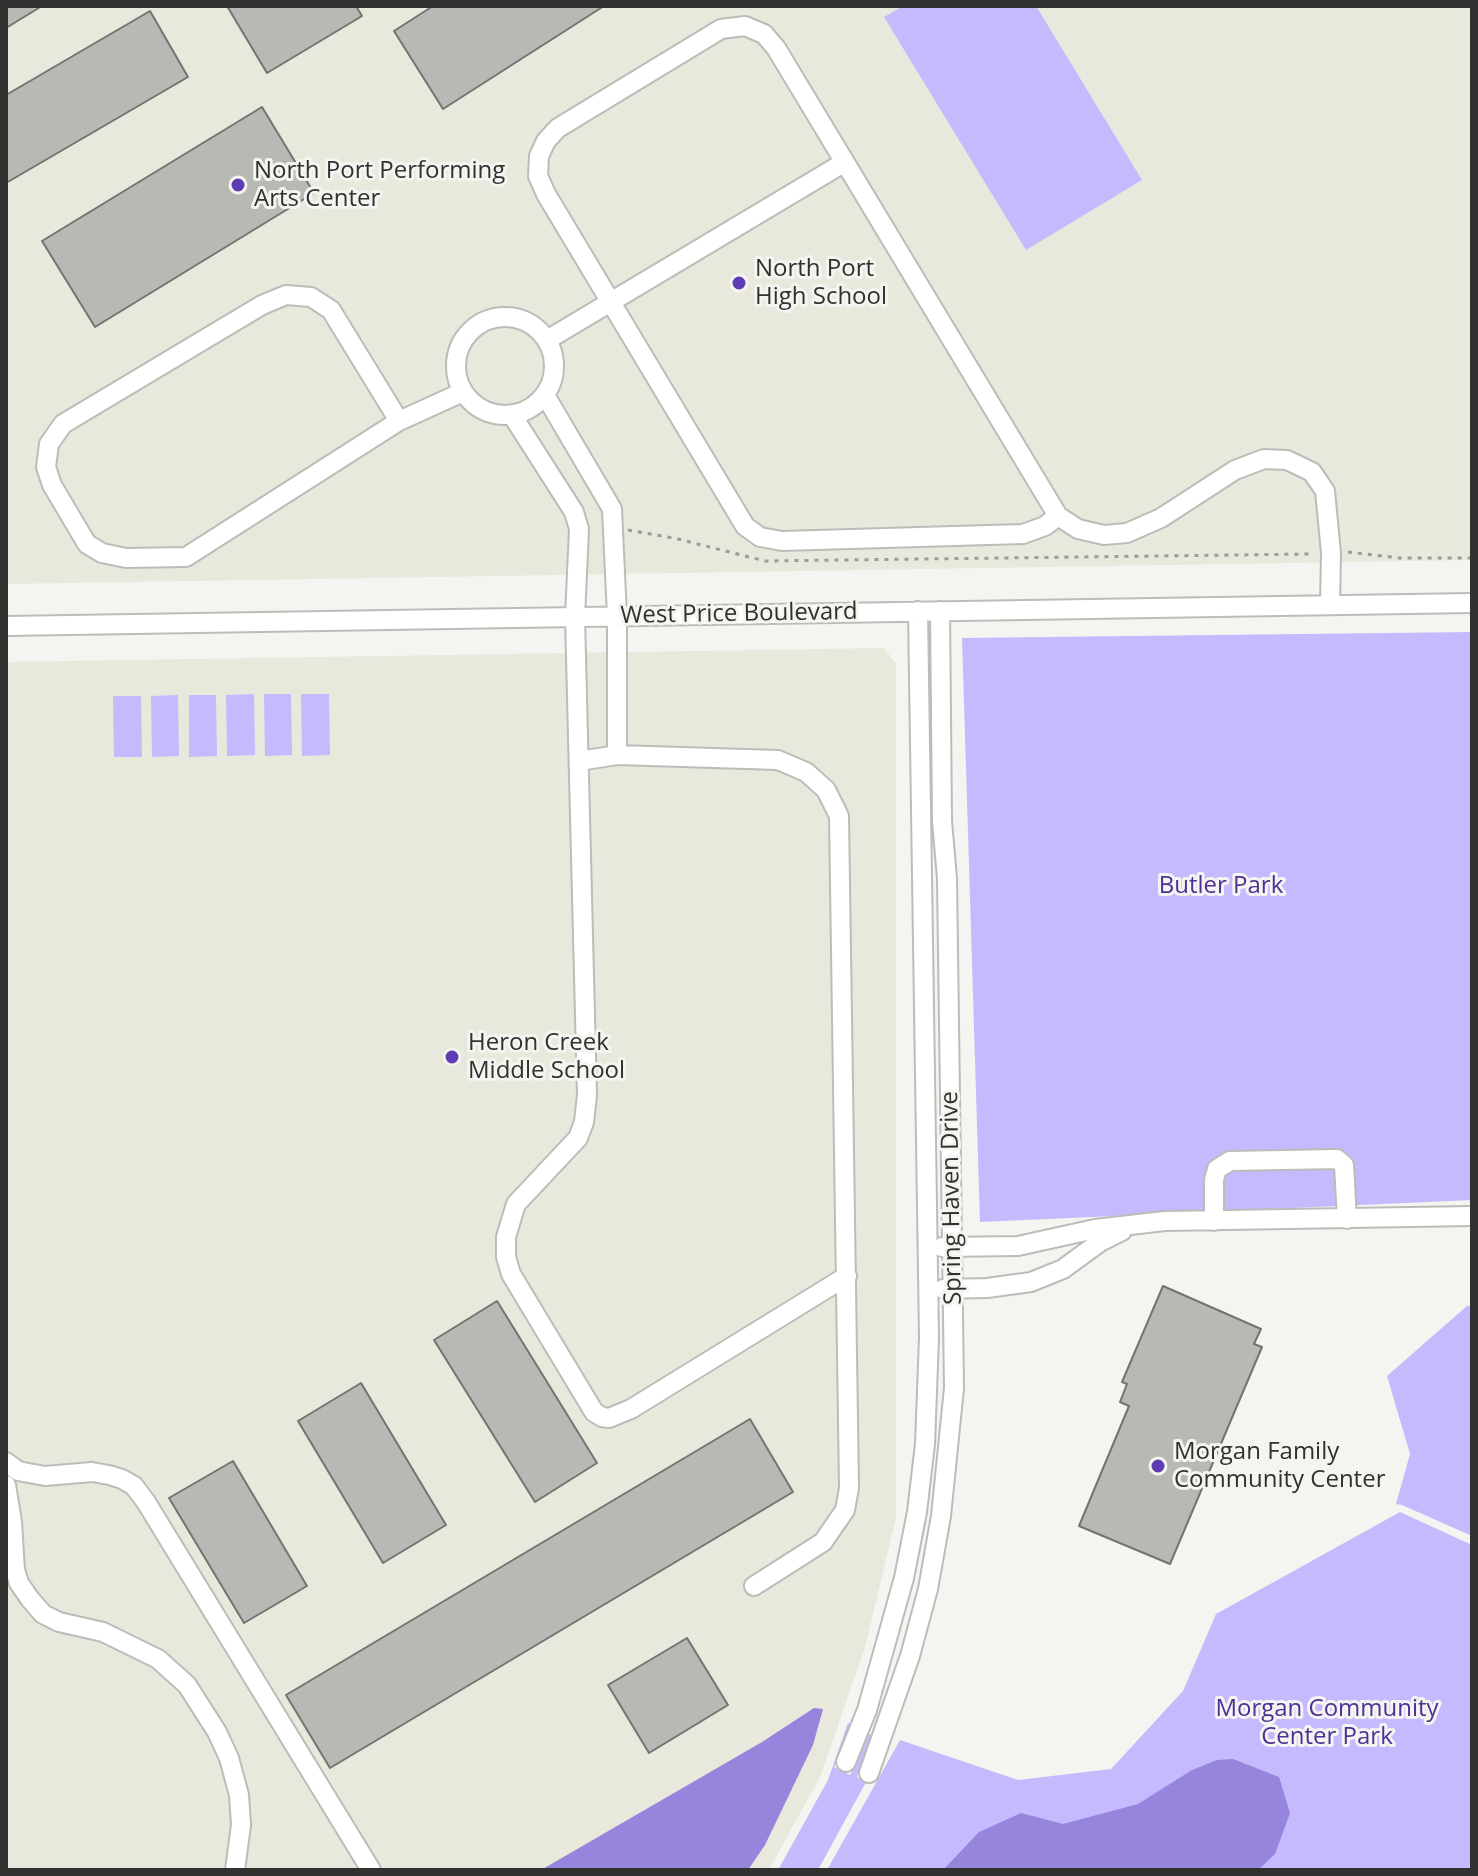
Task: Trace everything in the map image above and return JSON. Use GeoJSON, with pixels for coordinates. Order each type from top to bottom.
{"type":"FeatureCollection","features":[{"type":"Feature","properties":{"kind":"street"},"geometry":{"type":"LineString","coordinates":[[1058,516],[1045,526],[1023,534],[782,541],[760,537],[745,526],[546,194],[538,176],[539,156],[546,141],[566,123],[721,29],[745,26],[764,34],[776,48],[1058,516],[1078,529],[1104,535],[1127,533],[1161,518],[1235,470],[1264,459],[1287,460],[1312,472],[1325,491],[1331,553],[1330,605]]}},
{"type":"Feature","properties":{"kind":"street"},"geometry":{"type":"LineString","coordinates":[[547,340],[845,162]]}},
{"type":"Feature","properties":{"kind":"street"},"geometry":{"type":"LineString","coordinates":[[399,421],[331,310],[311,297],[286,295],[262,305],[63,424],[49,444],[46,467],[52,485],[87,544],[102,553],[126,558],[186,557],[399,421],[463,392]]}},
{"type":"Feature","properties":{"kind":"street"},"geometry":{"type":"LineString","coordinates":[[497,318],[516,318],[534,326],[547,340],[553,358],[553,377],[545,395],[531,408],[512,415],[493,414],[476,406],[463,392],[456,374],[457,355],[465,338],[479,325],[497,318]]}},
{"type":"Feature","properties":{"kind":"street"},"geometry":{"type":"LineString","coordinates":[[545,395],[612,509],[617,616],[617,755]]}},
{"type":"Feature","properties":{"kind":"street"},"geometry":{"type":"LineString","coordinates":[[512,415],[574,512],[579,529],[575,617],[587,1095],[584,1122],[578,1138],[524,1193],[510,1221],[506,1257],[519,1290],[594,1412],[609,1418],[631,1409],[847,1276]]}},
{"type":"Feature","properties":{"kind":"street"},"geometry":{"type":"LineString","coordinates":[[574,512],[604,495]]}},
{"type":"Feature","properties":{"kind":"street","name":"West Price Boulevard"},"geometry":{"type":"LineString","coordinates":[[6,626],[1472,603]]}},
{"type":"Feature","properties":{"kind":"street","name":"Spring Haven Drive"},"geometry":{"type":"LineString","coordinates":[[846,1762],[867,1710],[904,1578],[917,1512],[928,1386],[918,611]]}},
{"type":"Feature","properties":{"kind":"street","name":"Spring Haven Drive"},"geometry":{"type":"LineString","coordinates":[[869,1773],[890,1718],[924,1602],[941,1516],[954,1388],[940,611]]}},
{"type":"Feature","properties":{"kind":"street"},"geometry":{"type":"LineString","coordinates":[[579,761],[617,755],[778,760],[806,772],[826,790],[839,816],[849,1488],[845,1510],[823,1542],[754,1586]]}},
{"type":"Feature","properties":{"kind":"street"},"geometry":{"type":"LineString","coordinates":[[1214,1221],[1214,1180],[1217,1169],[1230,1161],[1337,1159],[1344,1165],[1347,1219]]}},
{"type":"Feature","properties":{"kind":"street"},"geometry":{"type":"LineString","coordinates":[[927,1247],[1018,1246],[1095,1229],[1136,1225],[1472,1216]]}},
{"type":"Feature","properties":{"kind":"street"},"geometry":{"type":"LineString","coordinates":[[928,1289],[1011,1285],[1048,1276],[1076,1261],[1110,1236],[1136,1225]]}},
{"type":"Feature","properties":{"kind":"street"},"geometry":{"type":"LineString","coordinates":[[6,1462],[18,1471],[45,1476],[92,1472],[122,1479],[134,1486],[371,1870]]}},
{"type":"Feature","properties":{"kind":"street"},"geometry":{"type":"LineString","coordinates":[[6,1485],[15,1570],[19,1583],[36,1607],[59,1622],[103,1632],[158,1659],[187,1685],[210,1721],[229,1758],[239,1795],[241,1825],[235,1870]]}},
{"type":"Feature","properties":{"kind":"path"},"geometry":{"type":"LineString","coordinates":[[615,529],[678,539],[765,561],[1353,552],[1400,558],[1472,558]]}},
{"type":"Feature","properties":{"kind":"shaded area","name":"North Port High School"},"geometry":{"type":"Polygon","coordinates":[[[6,6],[1472,6],[1472,560],[6,584],[6,6]]]}},
{"type":"Feature","properties":{"kind":"shaded area","name":"Heron Creek Middle School"},"geometry":{"type":"Polygon","coordinates":[[[884,648],[896,664],[896,1518],[865,1647],[821,1775],[769,1870],[6,1870],[6,662],[884,648]]]}},
{"type":"Feature","properties":{"kind":"shaded area"},"geometry":{"type":"Polygon","coordinates":[[[814,1708],[823,1709],[813,1745],[765,1845],[748,1870],[541,1870],[762,1742],[814,1708]]]}},
{"type":"Feature","properties":{"kind":"shaded area"},"geometry":{"type":"Polygon","coordinates":[[[1233,1759],[1279,1777],[1290,1813],[1275,1854],[1258,1870],[943,1870],[979,1832],[1021,1813],[1063,1824],[1138,1804],[1192,1770],[1217,1760],[1233,1759]]]}},
{"type":"Feature","properties":{"kind":"green space"},"geometry":{"type":"Polygon","coordinates":[[[903,6],[1036,6],[1142,180],[1026,250],[884,17],[903,6]]]}},
{"type":"Feature","properties":{"kind":"green space","name":"Butler Park"},"geometry":{"type":"Polygon","coordinates":[[[1472,632],[1472,1200],[980,1222],[962,638],[1472,632]]]}},
{"type":"Feature","properties":{"kind":"green space"},"geometry":{"type":"Polygon","coordinates":[[[254,694],[255,755],[227,756],[226,695],[254,694]]]}},
{"type":"Feature","properties":{"kind":"green space"},"geometry":{"type":"Polygon","coordinates":[[[264,694],[291,694],[292,755],[265,756],[264,694]]]}},
{"type":"Feature","properties":{"kind":"green space"},"geometry":{"type":"Polygon","coordinates":[[[301,694],[329,694],[330,755],[302,756],[301,694]]]}},
{"type":"Feature","properties":{"kind":"green space"},"geometry":{"type":"Polygon","coordinates":[[[178,695],[179,756],[152,757],[151,696],[178,695]]]}},
{"type":"Feature","properties":{"kind":"green space"},"geometry":{"type":"Polygon","coordinates":[[[189,695],[216,695],[217,756],[189,757],[189,695]]]}},
{"type":"Feature","properties":{"kind":"green space"},"geometry":{"type":"Polygon","coordinates":[[[113,696],[141,696],[142,757],[114,757],[113,696]]]}},
{"type":"Feature","properties":{"kind":"green space"},"geometry":{"type":"Polygon","coordinates":[[[1467,1306],[1472,1306],[1472,1536],[1396,1504],[1410,1454],[1387,1376],[1467,1306]]]}},
{"type":"Feature","properties":{"kind":"green space","name":"Morgan Community Center Park"},"geometry":{"type":"Polygon","coordinates":[[[1400,1512],[1472,1545],[1472,1870],[827,1870],[900,1740],[1018,1780],[1111,1769],[1183,1691],[1216,1614],[1400,1512]]]}},
{"type":"Feature","properties":{"kind":"green space"},"geometry":{"type":"Polygon","coordinates":[[[848,1723],[851,1724],[834,1767],[850,1775],[868,1733],[872,1736],[857,1777],[866,1782],[818,1870],[778,1870],[828,1780],[848,1723]]]}},
{"type":"Feature","properties":{"kind":"building"},"geometry":{"type":"Polygon","coordinates":[[[6,6],[42,6],[6,28],[6,6]]]}},
{"type":"Feature","properties":{"kind":"building"},"geometry":{"type":"Polygon","coordinates":[[[227,6],[356,6],[362,16],[267,73],[227,6]]]}},
{"type":"Feature","properties":{"kind":"building"},"geometry":{"type":"Polygon","coordinates":[[[433,6],[604,6],[443,109],[394,31],[433,6]]]}},
{"type":"Feature","properties":{"kind":"building"},"geometry":{"type":"Polygon","coordinates":[[[150,11],[188,77],[6,183],[6,95],[150,11]]]}},
{"type":"Feature","properties":{"kind":"building"},"geometry":{"type":"Polygon","coordinates":[[[262,107],[314,193],[95,327],[42,241],[262,107]]]}},
{"type":"Feature","properties":{"kind":"building","name":"Morgan Family Community Center"},"geometry":{"type":"Polygon","coordinates":[[[1163,1286],[1261,1329],[1254,1344],[1262,1347],[1170,1564],[1079,1526],[1129,1406],[1120,1402],[1127,1384],[1122,1382],[1163,1286]]]}},
{"type":"Feature","properties":{"kind":"building"},"geometry":{"type":"Polygon","coordinates":[[[497,1301],[597,1463],[535,1502],[434,1340],[497,1301]]]}},
{"type":"Feature","properties":{"kind":"building"},"geometry":{"type":"Polygon","coordinates":[[[361,1383],[446,1525],[383,1563],[298,1421],[361,1383]]]}},
{"type":"Feature","properties":{"kind":"building"},"geometry":{"type":"Polygon","coordinates":[[[750,1419],[793,1492],[330,1768],[286,1695],[750,1419]]]}},
{"type":"Feature","properties":{"kind":"building"},"geometry":{"type":"Polygon","coordinates":[[[233,1461],[307,1586],[244,1623],[169,1498],[233,1461]]]}},
{"type":"Feature","properties":{"kind":"building"},"geometry":{"type":"Polygon","coordinates":[[[687,1638],[728,1705],[649,1753],[608,1685],[687,1638]]]}},
{"type":"Feature","properties":{"kind":"place","name":"North Port Performing Arts Center"},"geometry":{"type":"Point","coordinates":[238,185]}},
{"type":"Feature","properties":{"kind":"place","name":"North Port High School"},"geometry":{"type":"Point","coordinates":[739,283]}},
{"type":"Feature","properties":{"kind":"place","name":"Heron Creek Middle School"},"geometry":{"type":"Point","coordinates":[452,1057]}},
{"type":"Feature","properties":{"kind":"place","name":"Morgan Family Community Center"},"geometry":{"type":"Point","coordinates":[1158,1466]}}]}
